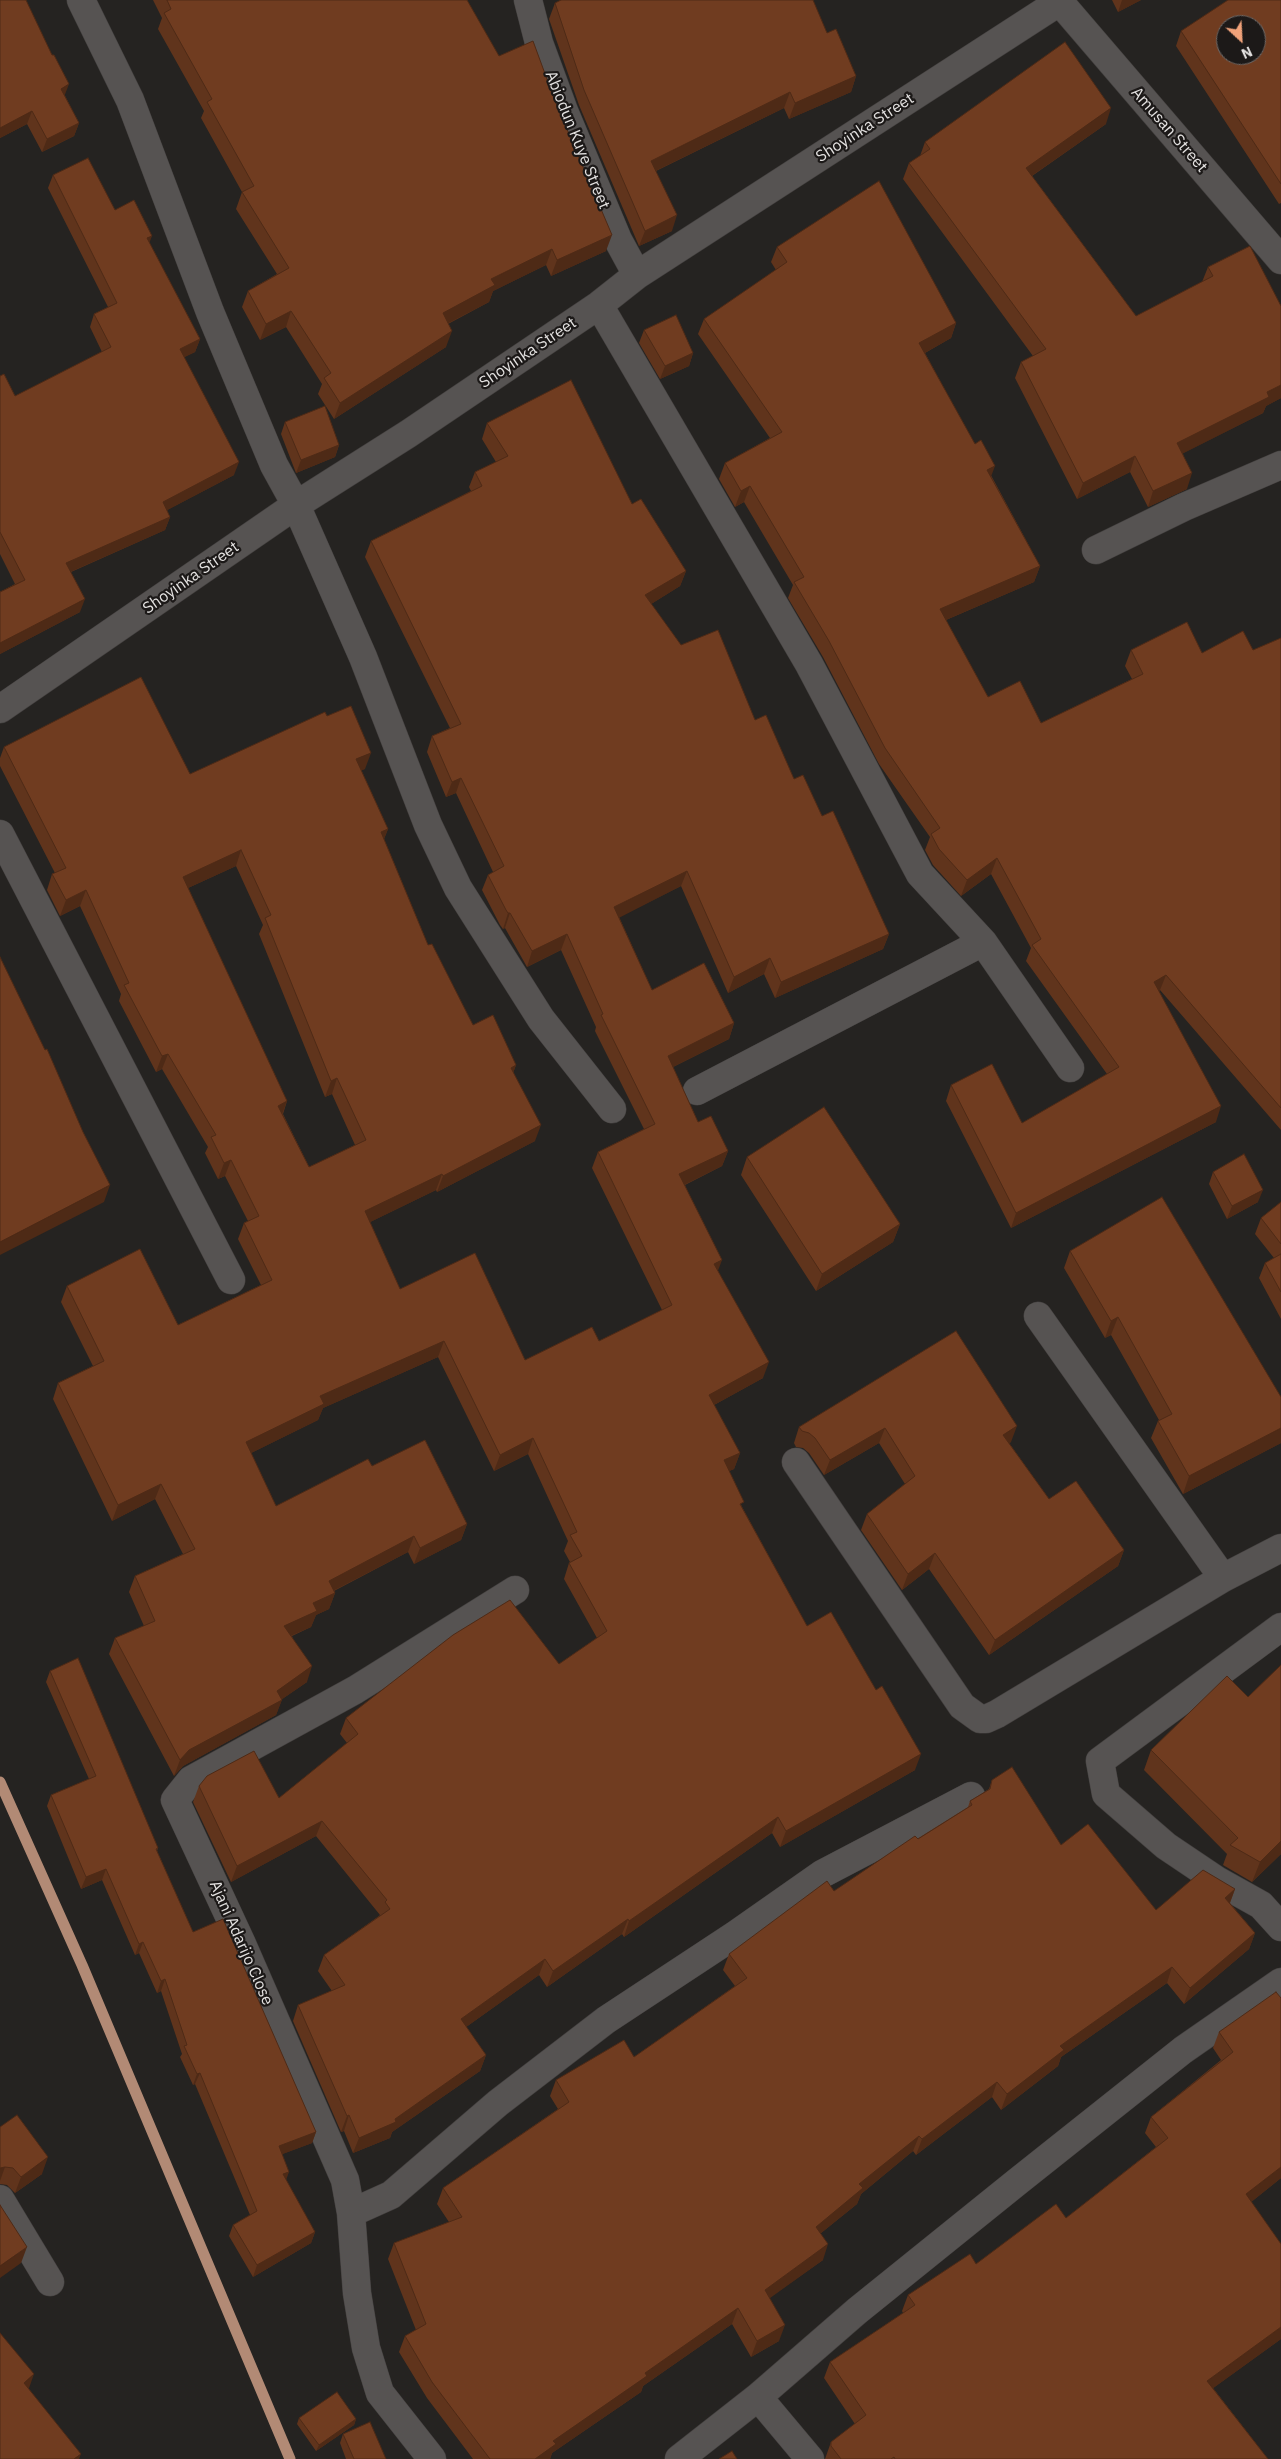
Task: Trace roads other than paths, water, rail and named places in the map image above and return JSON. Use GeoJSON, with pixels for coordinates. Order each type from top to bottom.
{"type":"FeatureCollection","features":[{"type":"Feature","properties":{"kind":"street"},"geometry":{"type":"LineString","coordinates":[[81,0],[130,100],[210,312],[274,465],[296,506],[363,657],[428,825],[458,888],[541,1019],[612,1109]]}},
{"type":"Feature","properties":{"kind":"street","name":"Abiodun Kuye Street"},"geometry":{"type":"LineString","coordinates":[[528,0],[540,44],[564,111],[618,240],[638,275]]}},
{"type":"Feature","properties":{"kind":"street","name":"Shoyinka Street"},"geometry":{"type":"LineString","coordinates":[[0,709],[296,506],[408,434],[638,275],[1059,1]]}},
{"type":"Feature","properties":{"kind":"street","name":"Amusan Street"},"geometry":{"type":"LineString","coordinates":[[1059,1],[1281,260]]}},
{"type":"Feature","properties":{"kind":"street"},"geometry":{"type":"LineString","coordinates":[[598,304],[810,664],[920,874],[983,942],[1070,1068]]}},
{"type":"Feature","properties":{"kind":"street"},"geometry":{"type":"LineString","coordinates":[[1096,550],[1184,507],[1281,465]]}},
{"type":"Feature","properties":{"kind":"street"},"geometry":{"type":"LineString","coordinates":[[0,834],[231,1280]]}},
{"type":"Feature","properties":{"kind":"street"},"geometry":{"type":"LineString","coordinates":[[697,1091],[983,942]]}},
{"type":"Feature","properties":{"kind":"street"},"geometry":{"type":"LineString","coordinates":[[1038,1316],[1223,1578]]}},
{"type":"Feature","properties":{"kind":"street"},"geometry":{"type":"LineString","coordinates":[[796,1462],[962,1706],[980,1719],[986,1719],[997,1714],[1223,1578],[1281,1548]]}},
{"type":"Feature","properties":{"kind":"street","name":"Ajani Adarijo Close"},"geometry":{"type":"LineString","coordinates":[[432,2459],[380,2393],[364,2339],[357,2293],[351,2213],[345,2180],[242,1944],[175,1800],[190,1780],[355,1690],[515,1590]]}},
{"type":"Feature","properties":{"kind":"street"},"geometry":{"type":"LineString","coordinates":[[1281,1626],[1100,1761],[1106,1794],[1166,1846],[1218,1881],[1261,1905],[1281,1927]]}},
{"type":"Feature","properties":{"kind":"street"},"geometry":{"type":"LineString","coordinates":[[351,2213],[391,2195],[498,2103],[606,2020],[736,1935],[822,1874],[971,1796]]}},
{"type":"Feature","properties":{"kind":"street"},"geometry":{"type":"LineString","coordinates":[[679,2459],[758,2397],[857,2311],[1183,2050],[1281,1982]]}},
{"type":"Feature","properties":{"kind":"street"},"geometry":{"type":"LineString","coordinates":[[0,2199],[50,2282]]}},
{"type":"Feature","properties":{"kind":"street"},"geometry":{"type":"LineString","coordinates":[[758,2397],[810,2459]]}},
{"type":"Feature","properties":{"kind":"waterway"},"geometry":{"type":"LineString","coordinates":[[0,1782],[82,1965],[290,2459]]}}]}
